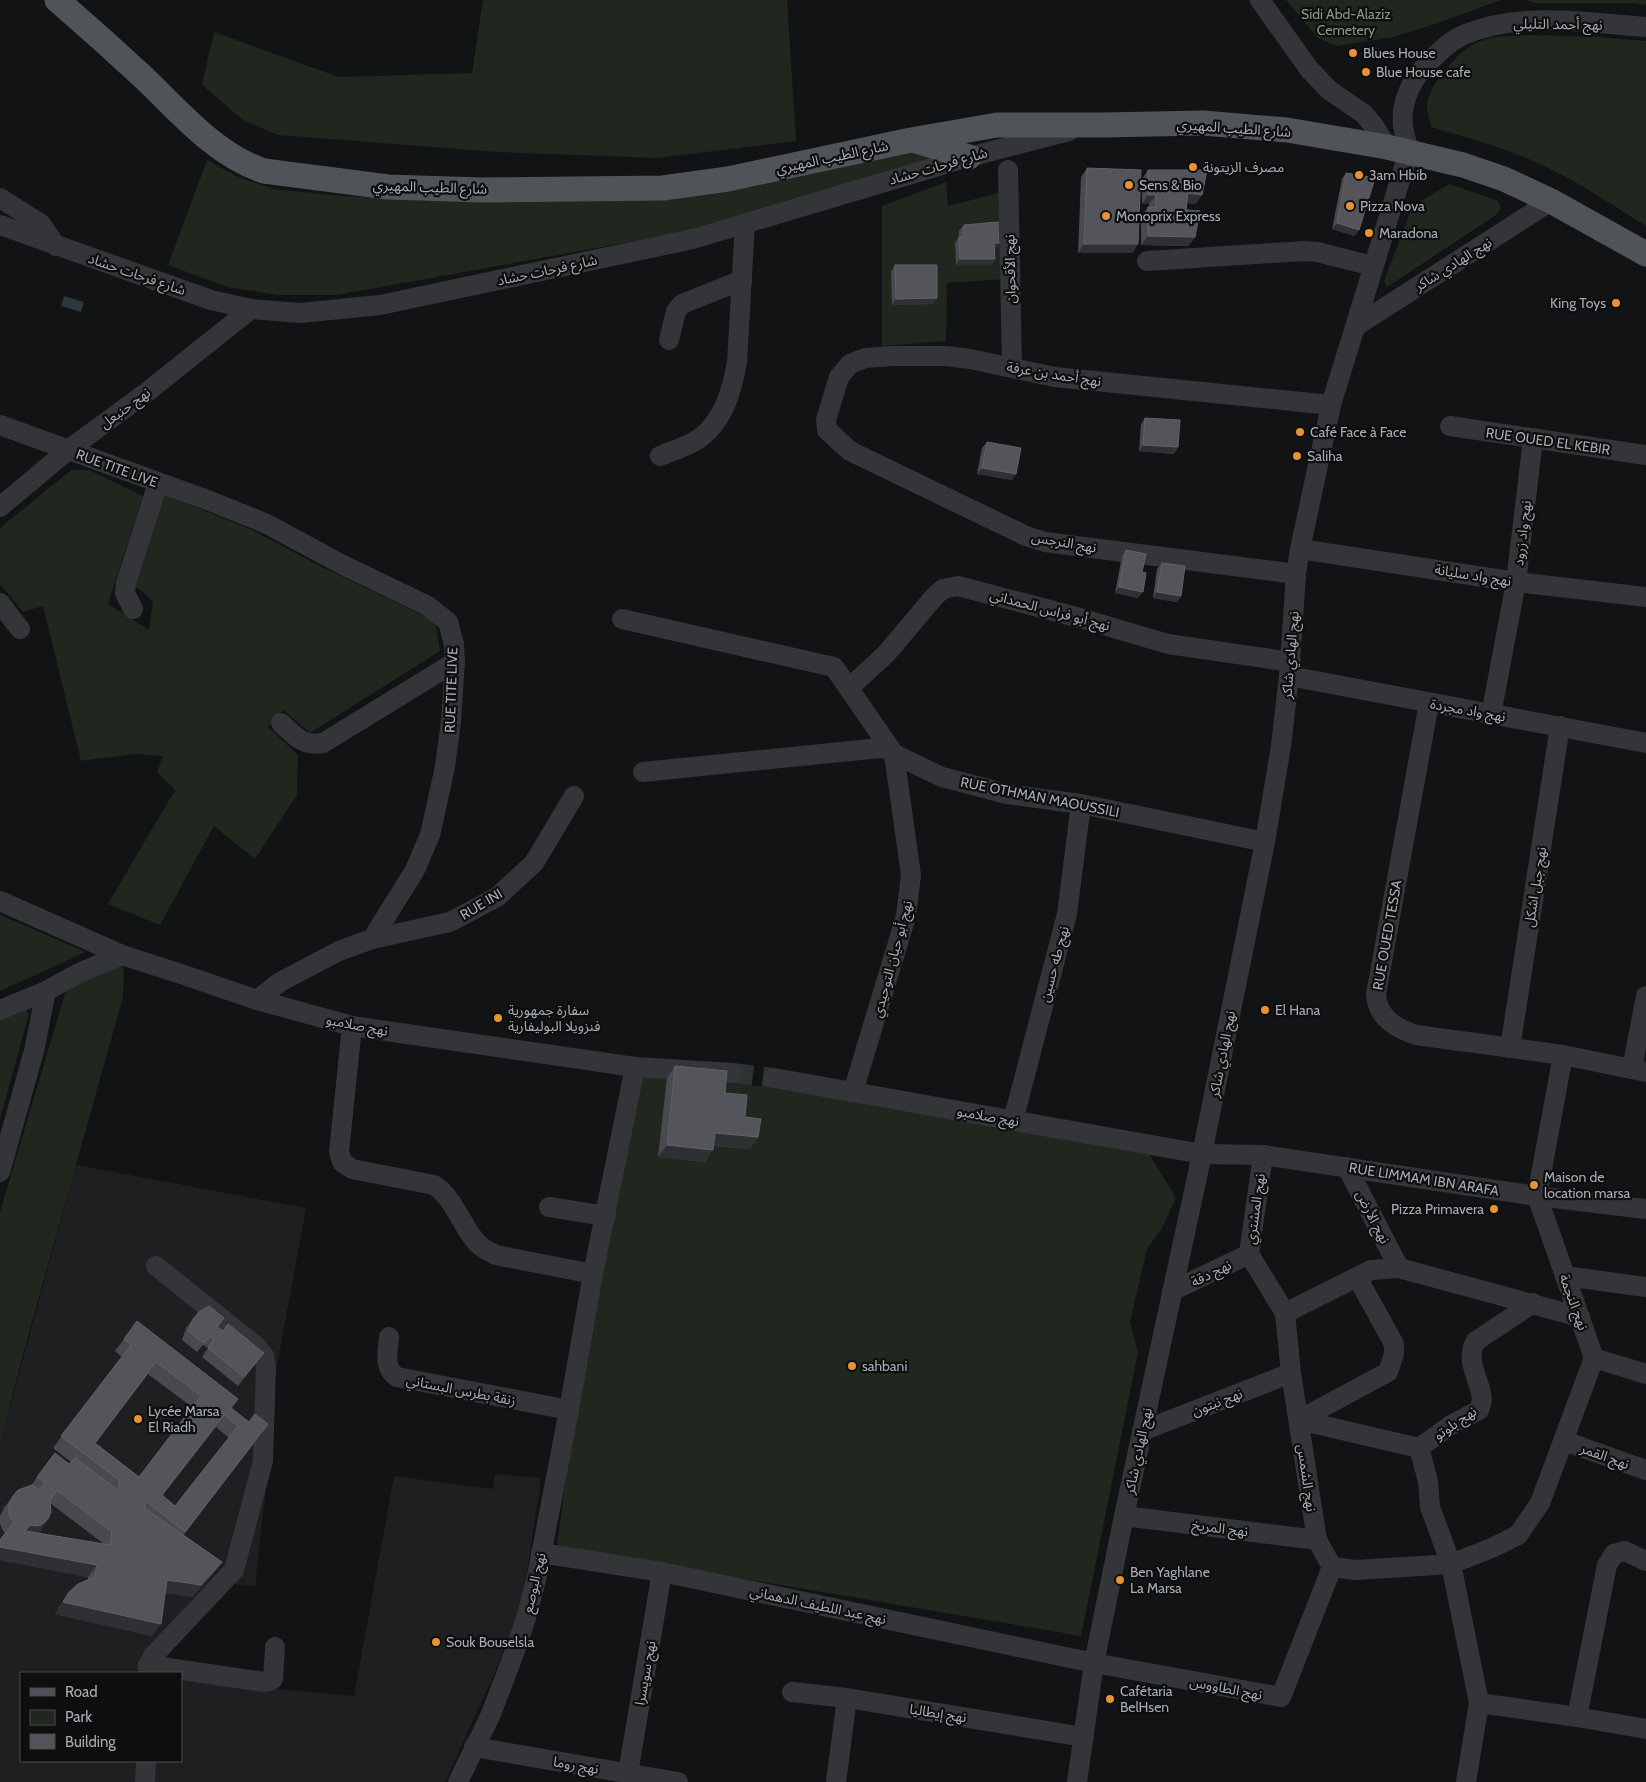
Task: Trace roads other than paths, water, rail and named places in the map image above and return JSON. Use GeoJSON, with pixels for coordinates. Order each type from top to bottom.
{"type":"FeatureCollection","features":[{"type":"Feature","properties":{"kind":"main road","name":"شارع الطيب المهيري"},"geometry":{"type":"LineString","coordinates":[[57,0],[127,62],[199,130],[234,158],[248,166],[264,171],[388,187],[482,190],[663,188],[728,178],[912,140],[997,125],[1203,123],[1287,130],[1398,149],[1463,165],[1504,178],[1551,201],[1646,254]]}},
{"type":"Feature","properties":{"kind":"main road"},"geometry":{"type":"LineString","coordinates":[[912,140],[969,157]]}},
{"type":"Feature","properties":{"kind":"street"},"geometry":{"type":"LineString","coordinates":[[1260,0],[1309,68],[1329,90],[1364,114],[1398,149]]}},
{"type":"Feature","properties":{"kind":"street","name":"نهج أحمد التليلي"},"geometry":{"type":"LineString","coordinates":[[1398,149],[1403,124],[1404,105],[1409,88],[1422,69],[1442,50],[1464,34],[1488,26],[1513,22],[1564,21],[1646,27]]}},
{"type":"Feature","properties":{"kind":"street","name":"شارع فرحات حشاد"},"geometry":{"type":"LineString","coordinates":[[0,225],[211,300],[251,309],[300,313],[380,305],[693,239],[969,157],[1093,124]]}},
{"type":"Feature","properties":{"kind":"street","name":"نهج الهادي شاكر"},"geometry":{"type":"LineString","coordinates":[[1077,1782],[1094,1663],[1202,1154],[1265,842],[1281,746],[1290,669],[1296,574],[1300,549],[1331,405],[1373,266],[1398,149]]}},
{"type":"Feature","properties":{"kind":"street","name":"نهج الأقحوان"},"geometry":{"type":"LineString","coordinates":[[1008,170],[1012,367]]}},
{"type":"Feature","properties":{"kind":"street"},"geometry":{"type":"LineString","coordinates":[[0,198],[41,224],[56,246]]}},
{"type":"Feature","properties":{"kind":"street","name":"نهج الهادي شاكر"},"geometry":{"type":"LineString","coordinates":[[1356,326],[1551,201]]}},
{"type":"Feature","properties":{"kind":"street"},"geometry":{"type":"LineString","coordinates":[[660,456],[697,440],[713,425],[725,407],[733,385],[737,362],[745,223]]}},
{"type":"Feature","properties":{"kind":"street"},"geometry":{"type":"LineString","coordinates":[[1148,261],[1304,251],[1317,252],[1373,266]]}},
{"type":"Feature","properties":{"kind":"street"},"geometry":{"type":"LineString","coordinates":[[669,340],[676,311],[682,304],[742,280]]}},
{"type":"Feature","properties":{"kind":"street","name":"نهج حنبعل"},"geometry":{"type":"LineString","coordinates":[[0,507],[68,450],[147,392],[251,309]]}},
{"type":"Feature","properties":{"kind":"street","name":"نهج أحمد بن عرفة"},"geometry":{"type":"LineString","coordinates":[[827,430],[826,420],[839,377],[850,364],[865,358],[893,356],[946,356],[1012,367],[1055,377],[1331,405]]}},
{"type":"Feature","properties":{"kind":"street","name":"RUE TITE LIVE"},"geometry":{"type":"LineString","coordinates":[[0,425],[210,501],[267,524],[341,564],[428,606],[448,622],[454,644],[451,721],[446,766],[430,835],[415,870],[372,939]]}},
{"type":"Feature","properties":{"kind":"street","name":"RUE OUED EL KEBIR"},"geometry":{"type":"LineString","coordinates":[[1450,426],[1646,455]]}},
{"type":"Feature","properties":{"kind":"street","name":"نهج النرجس"},"geometry":{"type":"LineString","coordinates":[[827,430],[850,451],[1013,531],[1045,542],[1296,574]]}},
{"type":"Feature","properties":{"kind":"street","name":"نهج واد زرود"},"geometry":{"type":"LineString","coordinates":[[1491,715],[1516,582],[1533,439]]}},
{"type":"Feature","properties":{"kind":"street"},"geometry":{"type":"LineString","coordinates":[[133,609],[126,593],[126,583],[158,483]]}},
{"type":"Feature","properties":{"kind":"street","name":"نهج واد سليانة"},"geometry":{"type":"LineString","coordinates":[[1300,549],[1516,582],[1646,597]]}},
{"type":"Feature","properties":{"kind":"street","name":"نهج أبو فراس الحمداني"},"geometry":{"type":"LineString","coordinates":[[849,688],[886,654],[934,596],[943,589],[958,586],[1080,618],[1168,644],[1290,669]]}},
{"type":"Feature","properties":{"kind":"street"},"geometry":{"type":"LineString","coordinates":[[0,603],[20,629]]}},
{"type":"Feature","properties":{"kind":"street","name":"نهج أبو حيان التوحيدي"},"geometry":{"type":"LineString","coordinates":[[622,619],[828,665],[837,670],[894,754],[909,852],[910,890],[906,916],[853,1092]]}},
{"type":"Feature","properties":{"kind":"street"},"geometry":{"type":"LineString","coordinates":[[281,723],[304,743],[324,743],[454,662]]}},
{"type":"Feature","properties":{"kind":"street","name":"نهج واد مجردة"},"geometry":{"type":"LineString","coordinates":[[1290,669],[1429,703],[1646,743]]}},
{"type":"Feature","properties":{"kind":"street","name":"RUE OUED TESSA"},"geometry":{"type":"LineString","coordinates":[[1429,703],[1376,994],[1379,1008],[1398,1029],[1408,1032],[1563,1055],[1639,1070]]}},
{"type":"Feature","properties":{"kind":"street","name":"نهج جبل اشكل"},"geometry":{"type":"LineString","coordinates":[[1510,1048],[1560,726]]}},
{"type":"Feature","properties":{"kind":"street","name":"RUE OTHMAN MAOUSSILI"},"geometry":{"type":"LineString","coordinates":[[642,772],[872,748],[889,750],[942,777],[1007,794],[1081,804],[1265,842]]}},
{"type":"Feature","properties":{"kind":"street","name":"RUE INI"},"geometry":{"type":"LineString","coordinates":[[372,939],[450,922],[497,897],[534,863],[574,796]]}},
{"type":"Feature","properties":{"kind":"street","name":"نهج طه حسين"},"geometry":{"type":"LineString","coordinates":[[1013,1121],[1067,914],[1081,804]]}},
{"type":"Feature","properties":{"kind":"street","name":"نهج صلامبو"},"geometry":{"type":"LineString","coordinates":[[0,901],[122,955],[184,974],[257,1000],[352,1026],[635,1067],[733,1073]]}},
{"type":"Feature","properties":{"kind":"street"},"geometry":{"type":"LineString","coordinates":[[257,1000],[280,982],[338,951],[372,939]]}},
{"type":"Feature","properties":{"kind":"street"},"geometry":{"type":"LineString","coordinates":[[0,1010],[46,991],[78,973],[122,955]]}},
{"type":"Feature","properties":{"kind":"street"},"geometry":{"type":"LineString","coordinates":[[0,1172],[34,1051],[46,991]]}},
{"type":"Feature","properties":{"kind":"street"},"geometry":{"type":"LineString","coordinates":[[1639,1070],[1646,996]]}},
{"type":"Feature","properties":{"kind":"street"},"geometry":{"type":"LineString","coordinates":[[352,1026],[339,1152],[342,1162],[352,1169],[434,1185],[443,1192],[474,1240],[496,1256],[593,1274]]}},
{"type":"Feature","properties":{"kind":"street"},"geometry":{"type":"LineString","coordinates":[[1537,1196],[1563,1055]]}},
{"type":"Feature","properties":{"kind":"street","name":"نهج البوصع"},"geometry":{"type":"LineString","coordinates":[[458,1782],[491,1714],[526,1618],[542,1553],[593,1274],[635,1067]]}},
{"type":"Feature","properties":{"kind":"street","name":"نهج صلامبو"},"geometry":{"type":"LineString","coordinates":[[774,1078],[1202,1154]]}},
{"type":"Feature","properties":{"kind":"street","name":"RUE LIMMAM IBN ARAFA"},"geometry":{"type":"LineString","coordinates":[[1202,1154],[1263,1155],[1537,1196],[1646,1209]]}},
{"type":"Feature","properties":{"kind":"street","name":"نهج المشتري"},"geometry":{"type":"LineString","coordinates":[[1263,1155],[1249,1254],[1284,1313]]}},
{"type":"Feature","properties":{"kind":"street","name":"نهج الأرض"},"geometry":{"type":"LineString","coordinates":[[1348,1167],[1399,1268]]}},
{"type":"Feature","properties":{"kind":"street","name":"نهج النجمة"},"geometry":{"type":"LineString","coordinates":[[1537,1196],[1594,1358]]}},
{"type":"Feature","properties":{"kind":"street"},"geometry":{"type":"LineString","coordinates":[[549,1207],[606,1216]]}},
{"type":"Feature","properties":{"kind":"street","name":"نهج دقة"},"geometry":{"type":"LineString","coordinates":[[1172,1291],[1249,1254]]}},
{"type":"Feature","properties":{"kind":"street"},"geometry":{"type":"LineString","coordinates":[[156,1266],[256,1346],[264,1356],[266,1368],[263,1461],[234,1570],[153,1656],[148,1669],[175,1672]]}},
{"type":"Feature","properties":{"kind":"street"},"geometry":{"type":"LineString","coordinates":[[1284,1313],[1371,1270],[1399,1268],[1580,1317]]}},
{"type":"Feature","properties":{"kind":"street"},"geometry":{"type":"LineString","coordinates":[[1565,1276],[1646,1287]]}},
{"type":"Feature","properties":{"kind":"street"},"geometry":{"type":"LineString","coordinates":[[1299,1420],[1388,1372],[1394,1354],[1394,1344],[1357,1277]]}},
{"type":"Feature","properties":{"kind":"street","name":"نهج بلوتو"},"geometry":{"type":"LineString","coordinates":[[1299,1420],[1419,1448],[1451,1425],[1479,1410],[1482,1400],[1471,1358],[1471,1349],[1476,1341],[1533,1303]]}},
{"type":"Feature","properties":{"kind":"street","name":"نهج الشمس"},"geometry":{"type":"LineString","coordinates":[[1284,1313],[1291,1373],[1317,1540],[1332,1568]]}},
{"type":"Feature","properties":{"kind":"street","name":"زنقة بطرس البستاني"},"geometry":{"type":"LineString","coordinates":[[389,1337],[387,1363],[392,1374],[397,1377],[569,1410]]}},
{"type":"Feature","properties":{"kind":"street"},"geometry":{"type":"LineString","coordinates":[[1332,1568],[1356,1570],[1451,1564],[1494,1547],[1518,1534],[1540,1503],[1594,1358],[1646,1374]]}},
{"type":"Feature","properties":{"kind":"street","name":"نهج نبتون"},"geometry":{"type":"LineString","coordinates":[[1142,1431],[1291,1373]]}},
{"type":"Feature","properties":{"kind":"street","name":"نهج القمر"},"geometry":{"type":"LineString","coordinates":[[1564,1441],[1646,1470]]}},
{"type":"Feature","properties":{"kind":"street"},"geometry":{"type":"LineString","coordinates":[[1419,1448],[1428,1481],[1430,1507],[1451,1564],[1479,1703],[1466,1782]]}},
{"type":"Feature","properties":{"kind":"street","name":"نهج المريخ"},"geometry":{"type":"LineString","coordinates":[[1124,1516],[1317,1540]]}},
{"type":"Feature","properties":{"kind":"street"},"geometry":{"type":"LineString","coordinates":[[1578,1717],[1607,1565],[1614,1554],[1625,1551],[1646,1561]]}},
{"type":"Feature","properties":{"kind":"street","name":"نهج عبد اللطيف الدهماني"},"geometry":{"type":"LineString","coordinates":[[542,1553],[662,1572],[1094,1663]]}},
{"type":"Feature","properties":{"kind":"street","name":"نهج الطاووس"},"geometry":{"type":"LineString","coordinates":[[1094,1663],[1281,1697],[1332,1568]]}},
{"type":"Feature","properties":{"kind":"street","name":"نهج سويسرا"},"geometry":{"type":"LineString","coordinates":[[628,1774],[662,1572]]}},
{"type":"Feature","properties":{"kind":"street"},"geometry":{"type":"LineString","coordinates":[[182,1673],[264,1682],[270,1681],[273,1678],[275,1646]]}},
{"type":"Feature","properties":{"kind":"street","name":"نهج إيطاليا"},"geometry":{"type":"LineString","coordinates":[[792,1692],[847,1698],[1084,1737]]}},
{"type":"Feature","properties":{"kind":"street"},"geometry":{"type":"LineString","coordinates":[[836,1782],[847,1698]]}},
{"type":"Feature","properties":{"kind":"street"},"geometry":{"type":"LineString","coordinates":[[1479,1703],[1646,1729]]}},
{"type":"Feature","properties":{"kind":"street","name":"نهج روما"},"geometry":{"type":"LineString","coordinates":[[474,1747],[678,1782]]}},
{"type":"Feature","properties":{"kind":"street"},"geometry":{"type":"LineString","coordinates":[[145,1782],[146,1762]]}},
{"type":"Feature","properties":{"kind":"tunnel"},"geometry":{"type":"LineString","coordinates":[[733,1073],[774,1078]]}},
{"type":"Feature","properties":{"kind":"place","name":"Blues House"},"geometry":{"type":"Point","coordinates":[1353,53]}},
{"type":"Feature","properties":{"kind":"place","name":"Blue House cafe"},"geometry":{"type":"Point","coordinates":[1366,72]}},
{"type":"Feature","properties":{"kind":"place","name":"مصرف الزيتونة"},"geometry":{"type":"Point","coordinates":[1193,167]}},
{"type":"Feature","properties":{"kind":"place","name":"3am Hbib"},"geometry":{"type":"Point","coordinates":[1359,175]}},
{"type":"Feature","properties":{"kind":"place","name":"Sens & Bio"},"geometry":{"type":"Point","coordinates":[1129,185]}},
{"type":"Feature","properties":{"kind":"place","name":"Pizza Nova"},"geometry":{"type":"Point","coordinates":[1350,206]}},
{"type":"Feature","properties":{"kind":"place","name":"Monoprix Express"},"geometry":{"type":"Point","coordinates":[1106,216]}},
{"type":"Feature","properties":{"kind":"place","name":"Maradona"},"geometry":{"type":"Point","coordinates":[1369,233]}},
{"type":"Feature","properties":{"kind":"place","name":"King Toys"},"geometry":{"type":"Point","coordinates":[1616,303]}},
{"type":"Feature","properties":{"kind":"place","name":"Café Face à Face"},"geometry":{"type":"Point","coordinates":[1300,432]}},
{"type":"Feature","properties":{"kind":"place","name":"Saliha"},"geometry":{"type":"Point","coordinates":[1297,456]}},
{"type":"Feature","properties":{"kind":"place","name":"El Hana"},"geometry":{"type":"Point","coordinates":[1265,1010]}},
{"type":"Feature","properties":{"kind":"place","name":"سفارة جمهورية فنزويلا البوليفارية"},"geometry":{"type":"Point","coordinates":[498,1018]}},
{"type":"Feature","properties":{"kind":"place","name":"Maison de location marsa"},"geometry":{"type":"Point","coordinates":[1534,1185]}},
{"type":"Feature","properties":{"kind":"place","name":"Pizza Primavera"},"geometry":{"type":"Point","coordinates":[1494,1209]}},
{"type":"Feature","properties":{"kind":"place","name":"sahbani"},"geometry":{"type":"Point","coordinates":[852,1366]}},
{"type":"Feature","properties":{"kind":"place","name":"Lycée Marsa El Riadh"},"geometry":{"type":"Point","coordinates":[138,1419]}},
{"type":"Feature","properties":{"kind":"place","name":"Ben Yaghlane La Marsa"},"geometry":{"type":"Point","coordinates":[1120,1580]}},
{"type":"Feature","properties":{"kind":"place","name":"Souk Bouselsla"},"geometry":{"type":"Point","coordinates":[436,1642]}},
{"type":"Feature","properties":{"kind":"place","name":"Cafétaria BelHsen"},"geometry":{"type":"Point","coordinates":[1110,1699]}},
{"type":"Feature","properties":{"kind":"park label","name":"Sidi Abd-Alaziz Cemetery"},"geometry":{"type":"Point","coordinates":[1346,22]}}]}
